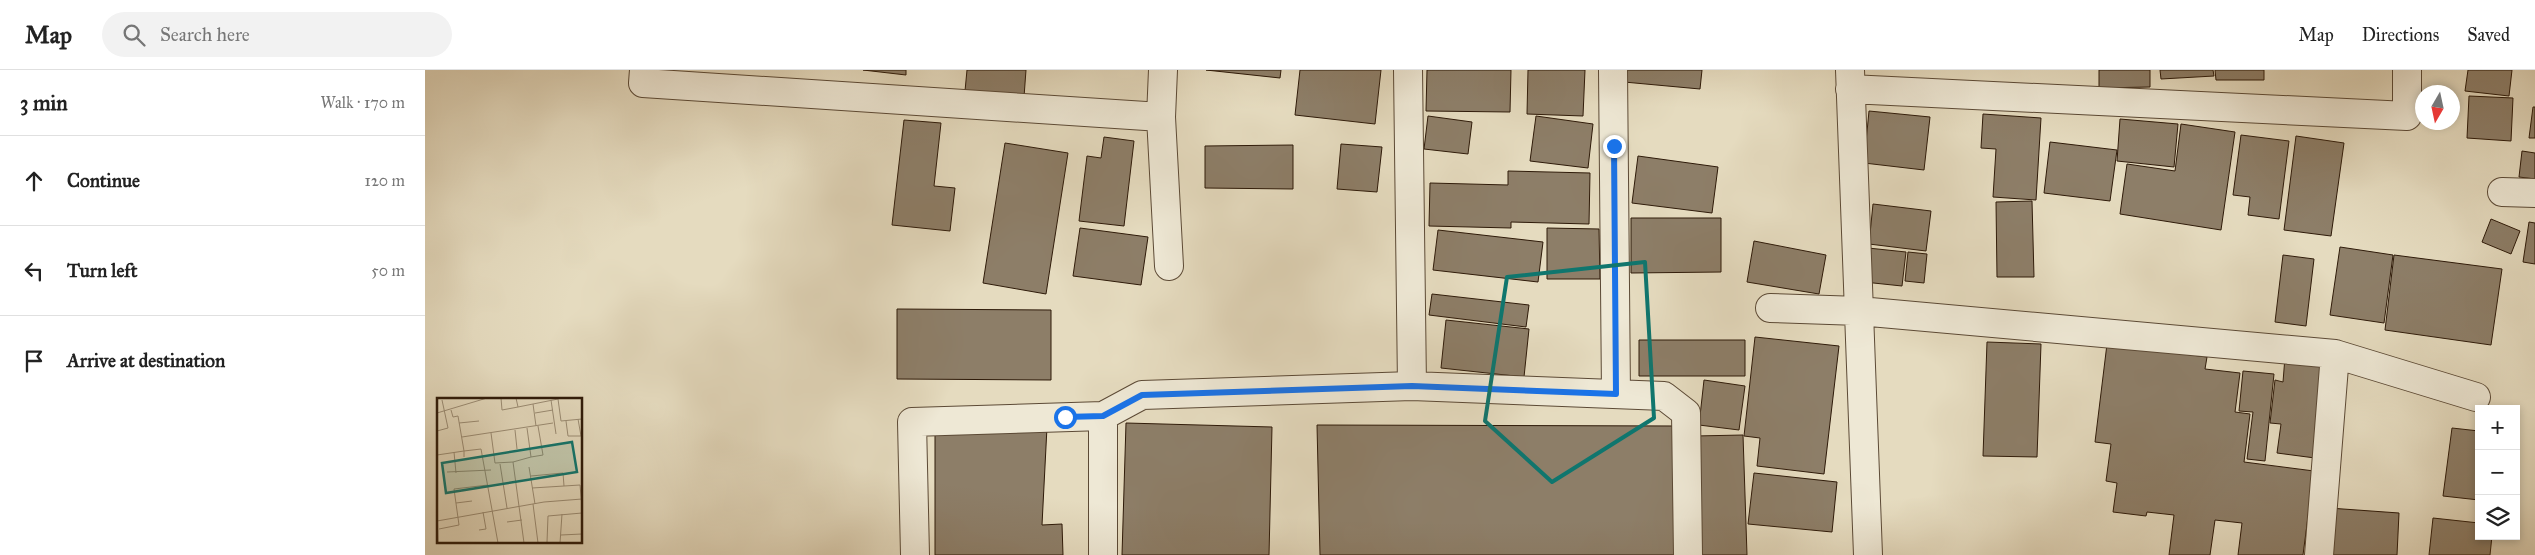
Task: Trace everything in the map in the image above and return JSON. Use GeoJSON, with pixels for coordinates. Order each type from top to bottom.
{"type":"FeatureCollection","features":[{"type":"Feature","properties":{"kind":"street"},"geometry":{"type":"LineString","coordinates":[[644,70],[643,82],[1161,117]]}},
{"type":"Feature","properties":{"kind":"street"},"geometry":{"type":"LineString","coordinates":[[1163,70],[1161,117],[1169,266]]}},
{"type":"Feature","properties":{"kind":"street"},"geometry":{"type":"LineString","coordinates":[[1407,70],[1412,386]]}},
{"type":"Feature","properties":{"kind":"street"},"geometry":{"type":"LineString","coordinates":[[1613,70],[1616,394]]}},
{"type":"Feature","properties":{"kind":"street"},"geometry":{"type":"LineString","coordinates":[[1869,555],[1850,80],[2407,116],[2407,70]]}},
{"type":"Feature","properties":{"kind":"street"},"geometry":{"type":"LineString","coordinates":[[2502,192],[2535,193]]}},
{"type":"Feature","properties":{"kind":"street"},"geometry":{"type":"LineString","coordinates":[[1770,308],[1859,311],[2335,354],[2476,397]]}},
{"type":"Feature","properties":{"kind":"street"},"geometry":{"type":"LineString","coordinates":[[2319,555],[2335,354]]}},
{"type":"Feature","properties":{"kind":"street"},"geometry":{"type":"LineString","coordinates":[[915,555],[912,422],[1103,416],[1142,395],[1412,386],[1664,396],[1686,413],[1688,555]]}},
{"type":"Feature","properties":{"kind":"street"},"geometry":{"type":"LineString","coordinates":[[1103,416],[1103,555]]}},
{"type":"Feature","properties":{"kind":"highlighted area"},"geometry":{"type":"Polygon","coordinates":[[[1645,262],[1654,418],[1552,482],[1485,421],[1507,277],[1645,262]]]}},
{"type":"Feature","properties":{"kind":"building"},"geometry":{"type":"Polygon","coordinates":[[[863,70],[906,70],[906,75],[863,70]]]}},
{"type":"Feature","properties":{"kind":"building"},"geometry":{"type":"Polygon","coordinates":[[[967,70],[1026,70],[1024,97],[965,91],[967,70]]]}},
{"type":"Feature","properties":{"kind":"building"},"geometry":{"type":"Polygon","coordinates":[[[1206,70],[1281,70],[1280,78],[1206,70]]]}},
{"type":"Feature","properties":{"kind":"building"},"geometry":{"type":"Polygon","coordinates":[[[1300,70],[1381,70],[1375,124],[1295,115],[1300,70]]]}},
{"type":"Feature","properties":{"kind":"building"},"geometry":{"type":"Polygon","coordinates":[[[1427,70],[1511,70],[1510,112],[1426,111],[1427,70]]]}},
{"type":"Feature","properties":{"kind":"building"},"geometry":{"type":"Polygon","coordinates":[[[1528,70],[1585,70],[1583,116],[1527,114],[1528,70]]]}},
{"type":"Feature","properties":{"kind":"building"},"geometry":{"type":"Polygon","coordinates":[[[1625,70],[1702,70],[1700,89],[1624,82],[1625,70]]]}},
{"type":"Feature","properties":{"kind":"building"},"geometry":{"type":"Polygon","coordinates":[[[2099,70],[2150,70],[2150,87],[2099,88],[2099,70]]]}},
{"type":"Feature","properties":{"kind":"building"},"geometry":{"type":"Polygon","coordinates":[[[2160,70],[2213,70],[2214,76],[2161,79],[2160,70]]]}},
{"type":"Feature","properties":{"kind":"building"},"geometry":{"type":"Polygon","coordinates":[[[2215,70],[2264,70],[2264,80],[2216,80],[2215,70]]]}},
{"type":"Feature","properties":{"kind":"building"},"geometry":{"type":"Polygon","coordinates":[[[2468,70],[2512,70],[2509,96],[2465,91],[2468,70]]]}},
{"type":"Feature","properties":{"kind":"building"},"geometry":{"type":"Polygon","coordinates":[[[2469,96],[2513,98],[2511,141],[2467,138],[2469,96]]]}},
{"type":"Feature","properties":{"kind":"building"},"geometry":{"type":"Polygon","coordinates":[[[2533,107],[2535,107],[2535,138],[2529,138],[2533,107]]]}},
{"type":"Feature","properties":{"kind":"building"},"geometry":{"type":"Polygon","coordinates":[[[1869,111],[1930,117],[1924,170],[1864,163],[1869,111]]]}},
{"type":"Feature","properties":{"kind":"building"},"geometry":{"type":"Polygon","coordinates":[[[1983,114],[2041,118],[2036,200],[1993,197],[1996,149],[1981,148],[1983,114]]]}},
{"type":"Feature","properties":{"kind":"building"},"geometry":{"type":"Polygon","coordinates":[[[1428,116],[1472,122],[1468,154],[1424,149],[1428,116]]]}},
{"type":"Feature","properties":{"kind":"building"},"geometry":{"type":"Polygon","coordinates":[[[1536,116],[1593,124],[1588,168],[1530,161],[1536,116]]]}},
{"type":"Feature","properties":{"kind":"building"},"geometry":{"type":"Polygon","coordinates":[[[2120,119],[2178,124],[2174,167],[2117,161],[2120,119]]]}},
{"type":"Feature","properties":{"kind":"building"},"geometry":{"type":"Polygon","coordinates":[[[904,120],[941,123],[934,186],[955,188],[950,231],[892,225],[904,120]]]}},
{"type":"Feature","properties":{"kind":"building"},"geometry":{"type":"Polygon","coordinates":[[[2181,124],[2235,132],[2221,230],[2120,214],[2127,164],[2175,171],[2181,124]]]}},
{"type":"Feature","properties":{"kind":"building"},"geometry":{"type":"Polygon","coordinates":[[[2241,135],[2289,141],[2279,219],[2248,215],[2250,197],[2233,195],[2241,135]]]}},
{"type":"Feature","properties":{"kind":"building"},"geometry":{"type":"Polygon","coordinates":[[[2296,136],[2344,143],[2331,236],[2284,230],[2296,136]]]}},
{"type":"Feature","properties":{"kind":"building"},"geometry":{"type":"Polygon","coordinates":[[[1104,137],[1134,141],[1124,226],[1079,221],[1087,156],[1101,158],[1104,137]]]}},
{"type":"Feature","properties":{"kind":"building"},"geometry":{"type":"Polygon","coordinates":[[[2050,142],[2117,150],[2110,201],[2044,193],[2050,142]]]}},
{"type":"Feature","properties":{"kind":"building"},"geometry":{"type":"Polygon","coordinates":[[[1005,143],[1068,153],[1046,294],[983,283],[1005,143]]]}},
{"type":"Feature","properties":{"kind":"building"},"geometry":{"type":"Polygon","coordinates":[[[1341,144],[1382,147],[1377,192],[1337,189],[1341,144]]]}},
{"type":"Feature","properties":{"kind":"building"},"geometry":{"type":"Polygon","coordinates":[[[1293,145],[1293,189],[1205,188],[1205,146],[1293,145]]]}},
{"type":"Feature","properties":{"kind":"building"},"geometry":{"type":"Polygon","coordinates":[[[2522,151],[2535,153],[2535,179],[2519,177],[2522,151]]]}},
{"type":"Feature","properties":{"kind":"building"},"geometry":{"type":"Polygon","coordinates":[[[1638,156],[1718,167],[1712,213],[1632,203],[1638,156]]]}},
{"type":"Feature","properties":{"kind":"building"},"geometry":{"type":"Polygon","coordinates":[[[1508,171],[1590,173],[1589,224],[1511,222],[1511,228],[1429,226],[1430,183],[1508,185],[1508,171]]]}},
{"type":"Feature","properties":{"kind":"building"},"geometry":{"type":"Polygon","coordinates":[[[2032,201],[2034,277],[1997,277],[1996,202],[2032,201]]]}},
{"type":"Feature","properties":{"kind":"building"},"geometry":{"type":"Polygon","coordinates":[[[1873,204],[1931,211],[1926,251],[1869,244],[1873,204]]]}},
{"type":"Feature","properties":{"kind":"building"},"geometry":{"type":"Polygon","coordinates":[[[1631,218],[1721,218],[1721,272],[1631,273],[1631,218]]]}},
{"type":"Feature","properties":{"kind":"building"},"geometry":{"type":"Polygon","coordinates":[[[2491,219],[2520,231],[2511,254],[2482,242],[2491,219]]]}},
{"type":"Feature","properties":{"kind":"building"},"geometry":{"type":"Polygon","coordinates":[[[2529,222],[2535,223],[2535,264],[2523,262],[2529,222]]]}},
{"type":"Feature","properties":{"kind":"building"},"geometry":{"type":"Polygon","coordinates":[[[1080,228],[1148,237],[1141,285],[1073,276],[1080,228]]]}},
{"type":"Feature","properties":{"kind":"building"},"geometry":{"type":"Polygon","coordinates":[[[1547,228],[1599,229],[1600,279],[1547,279],[1547,228]]]}},
{"type":"Feature","properties":{"kind":"building"},"geometry":{"type":"Polygon","coordinates":[[[1438,230],[1543,242],[1538,282],[1433,270],[1438,230]]]}},
{"type":"Feature","properties":{"kind":"building"},"geometry":{"type":"Polygon","coordinates":[[[1754,241],[1826,255],[1819,294],[1747,282],[1754,241]]]}},
{"type":"Feature","properties":{"kind":"building"},"geometry":{"type":"Polygon","coordinates":[[[2340,247],[2393,255],[2384,323],[2330,315],[2340,247]]]}},
{"type":"Feature","properties":{"kind":"building"},"geometry":{"type":"Polygon","coordinates":[[[1868,248],[1906,252],[1902,286],[1864,282],[1868,248]]]}},
{"type":"Feature","properties":{"kind":"building"},"geometry":{"type":"Polygon","coordinates":[[[1908,252],[1927,254],[1924,283],[1905,281],[1908,252]]]}},
{"type":"Feature","properties":{"kind":"building"},"geometry":{"type":"Polygon","coordinates":[[[2283,255],[2314,259],[2306,326],[2275,322],[2283,255]]]}},
{"type":"Feature","properties":{"kind":"building"},"geometry":{"type":"Polygon","coordinates":[[[2394,255],[2502,269],[2491,345],[2385,330],[2394,255]]]}},
{"type":"Feature","properties":{"kind":"building"},"geometry":{"type":"Polygon","coordinates":[[[1432,294],[1529,305],[1526,327],[1429,315],[1432,294]]]}},
{"type":"Feature","properties":{"kind":"building"},"geometry":{"type":"Polygon","coordinates":[[[897,309],[1051,310],[1051,380],[897,379],[897,309]]]}},
{"type":"Feature","properties":{"kind":"building"},"geometry":{"type":"Polygon","coordinates":[[[1446,320],[1529,329],[1524,377],[1441,368],[1446,320]]]}},
{"type":"Feature","properties":{"kind":"building"},"geometry":{"type":"Polygon","coordinates":[[[1755,337],[1839,346],[1824,474],[1757,466],[1760,438],[1744,436],[1755,337]]]}},
{"type":"Feature","properties":{"kind":"building"},"geometry":{"type":"Polygon","coordinates":[[[1639,340],[1745,340],[1745,376],[1639,376],[1639,340]]]}},
{"type":"Feature","properties":{"kind":"building"},"geometry":{"type":"Polygon","coordinates":[[[1987,342],[2041,344],[2037,457],[1983,456],[1987,342]]]}},
{"type":"Feature","properties":{"kind":"building"},"geometry":{"type":"Polygon","coordinates":[[[2107,344],[2207,357],[2205,369],[2240,373],[2235,412],[2250,414],[2244,462],[2314,471],[2303,555],[2238,555],[2242,523],[2215,520],[2210,555],[2169,555],[2174,515],[2147,512],[2146,516],[2113,512],[2117,483],[2106,481],[2111,444],[2095,442],[2107,344]]]}},
{"type":"Feature","properties":{"kind":"building"},"geometry":{"type":"Polygon","coordinates":[[[2285,357],[2326,362],[2315,458],[2277,453],[2281,424],[2270,423],[2275,380],[2283,382],[2285,357]]]}},
{"type":"Feature","properties":{"kind":"building"},"geometry":{"type":"Polygon","coordinates":[[[2243,371],[2274,374],[2265,461],[2247,459],[2253,412],[2239,411],[2243,371]]]}},
{"type":"Feature","properties":{"kind":"building"},"geometry":{"type":"Polygon","coordinates":[[[1704,380],[1745,386],[1739,430],[1699,425],[1704,380]]]}},
{"type":"Feature","properties":{"kind":"building"},"geometry":{"type":"Polygon","coordinates":[[[1126,423],[1272,427],[1269,555],[1122,555],[1126,423]]]}},
{"type":"Feature","properties":{"kind":"building"},"geometry":{"type":"Polygon","coordinates":[[[935,424],[1047,427],[1042,525],[1062,524],[1063,555],[935,555],[935,424]]]}},
{"type":"Feature","properties":{"kind":"building"},"geometry":{"type":"Polygon","coordinates":[[[1317,425],[1677,426],[1677,555],[1320,555],[1317,425]]]}},
{"type":"Feature","properties":{"kind":"building"},"geometry":{"type":"Polygon","coordinates":[[[2452,428],[2475,431],[2475,500],[2443,496],[2452,428]]]}},
{"type":"Feature","properties":{"kind":"building"},"geometry":{"type":"Polygon","coordinates":[[[1743,435],[1747,555],[1698,555],[1695,436],[1743,435]]]}},
{"type":"Feature","properties":{"kind":"building"},"geometry":{"type":"Polygon","coordinates":[[[1754,473],[1837,482],[1832,532],[1748,524],[1754,473]]]}},
{"type":"Feature","properties":{"kind":"building"},"geometry":{"type":"Polygon","coordinates":[[[2329,508],[2399,513],[2397,555],[2326,555],[2329,508]]]}},
{"type":"Feature","properties":{"kind":"building"},"geometry":{"type":"Polygon","coordinates":[[[2433,518],[2475,523],[2475,540],[2492,540],[2490,555],[2429,555],[2433,518]]]}},
{"type":"Feature","properties":{"kind":"route"},"geometry":{"type":"LineString","coordinates":[[1065,417],[1103,416],[1142,395],[1412,386],[1616,394],[1614,146]]}}]}
